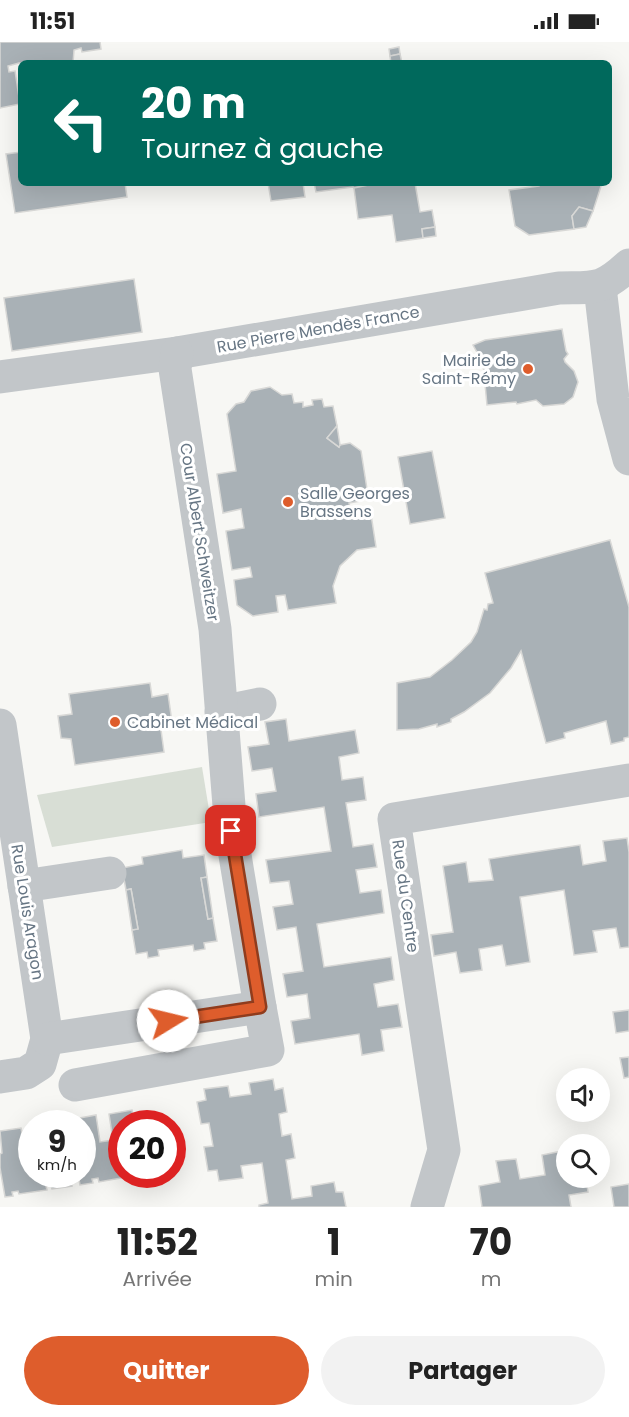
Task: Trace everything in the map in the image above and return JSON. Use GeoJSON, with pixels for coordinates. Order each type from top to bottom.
{"type":"FeatureCollection","features":[{"type":"Feature","properties":{"kind":"street"},"geometry":{"type":"LineString","coordinates":[[629,266],[615,279],[600,287],[613,399],[629,459]]}},
{"type":"Feature","properties":{"kind":"street","name":"Rue Pierre Mendès France"},"geometry":{"type":"LineString","coordinates":[[0,377],[177,353],[559,288],[600,287]]}},
{"type":"Feature","properties":{"kind":"street","name":"Cour Albert Schweitzer"},"geometry":{"type":"LineString","coordinates":[[75,1085],[268,1050],[231,831],[216,629],[175,369],[177,353]]}},
{"type":"Feature","properties":{"kind":"street"},"geometry":{"type":"LineString","coordinates":[[221,712],[260,704]]}},
{"type":"Feature","properties":{"kind":"street","name":"Rue Louis Aragon"},"geometry":{"type":"LineString","coordinates":[[0,725],[24,886],[44,1051]]}},
{"type":"Feature","properties":{"kind":"street","name":"Rue du Centre"},"geometry":{"type":"LineString","coordinates":[[427,1207],[444,1149],[394,819],[629,780]]}},
{"type":"Feature","properties":{"kind":"street"},"geometry":{"type":"LineString","coordinates":[[24,886],[110,873]]}},
{"type":"Feature","properties":{"kind":"street"},"geometry":{"type":"LineString","coordinates":[[0,1077],[26,1073],[44,1051],[260,1007]]}},
{"type":"Feature","properties":{"kind":"shaded area"},"geometry":{"type":"Polygon","coordinates":[[[202,767],[211,822],[52,847],[37,795],[202,767]]]}},
{"type":"Feature","properties":{"kind":"building"},"geometry":{"type":"Polygon","coordinates":[[[0,42],[100,42],[101,49],[82,52],[81,48],[74,50],[73,60],[18,60],[18,63],[8,66],[9,72],[15,71],[18,104],[0,108],[0,42]]]}},
{"type":"Feature","properties":{"kind":"building"},"geometry":{"type":"Polygon","coordinates":[[[399,47],[400,54],[390,56],[389,49],[399,47]]]}},
{"type":"Feature","properties":{"kind":"building"},"geometry":{"type":"Polygon","coordinates":[[[400,54],[401,60],[391,60],[390,56],[400,54]]]}},
{"type":"Feature","properties":{"kind":"building"},"geometry":{"type":"Polygon","coordinates":[[[18,152],[18,186],[125,186],[127,197],[15,213],[6,154],[18,152]]]}},
{"type":"Feature","properties":{"kind":"building"},"geometry":{"type":"Polygon","coordinates":[[[268,186],[303,186],[305,197],[271,201],[268,186]]]}},
{"type":"Feature","properties":{"kind":"building"},"geometry":{"type":"Polygon","coordinates":[[[315,186],[364,186],[354,188],[316,192],[315,186]]]}},
{"type":"Feature","properties":{"kind":"building"},"geometry":{"type":"Polygon","coordinates":[[[416,186],[420,212],[432,210],[435,227],[422,229],[423,238],[396,242],[392,215],[358,219],[354,188],[416,186]]]}},
{"type":"Feature","properties":{"kind":"building"},"geometry":{"type":"Polygon","coordinates":[[[539,186],[601,186],[593,211],[579,207],[572,216],[574,229],[529,235],[515,226],[509,190],[539,186]]]}},
{"type":"Feature","properties":{"kind":"building"},"geometry":{"type":"Polygon","coordinates":[[[579,207],[593,211],[586,227],[574,229],[572,216],[579,207]]]}},
{"type":"Feature","properties":{"kind":"building"},"geometry":{"type":"Polygon","coordinates":[[[435,227],[436,236],[423,238],[422,229],[435,227]]]}},
{"type":"Feature","properties":{"kind":"building"},"geometry":{"type":"Polygon","coordinates":[[[134,279],[142,332],[12,351],[4,298],[134,279]]]}},
{"type":"Feature","properties":{"kind":"building","name":"Mairie de Saint-Rémy"},"geometry":{"type":"Polygon","coordinates":[[[562,329],[568,354],[564,359],[574,371],[578,382],[573,397],[564,404],[543,406],[536,400],[517,404],[516,402],[487,405],[483,363],[473,345],[485,340],[562,329]]]}},
{"type":"Feature","properties":{"kind":"building","name":"Salle Georges Brassens"},"geometry":{"type":"Polygon","coordinates":[[[270,387],[282,395],[292,394],[294,403],[303,402],[303,407],[313,405],[312,400],[322,399],[324,407],[333,406],[337,426],[327,438],[339,447],[350,443],[361,451],[367,489],[360,501],[349,503],[351,512],[370,508],[376,547],[357,550],[340,566],[333,586],[336,603],[288,610],[285,595],[276,596],[278,612],[253,616],[237,605],[234,580],[252,577],[250,567],[232,570],[226,531],[244,528],[241,509],[223,513],[217,474],[236,471],[227,414],[236,404],[244,402],[251,391],[270,387]]]}},
{"type":"Feature","properties":{"kind":"building"},"geometry":{"type":"Polygon","coordinates":[[[337,426],[340,445],[339,447],[327,438],[337,426]]]}},
{"type":"Feature","properties":{"kind":"building"},"geometry":{"type":"Polygon","coordinates":[[[432,451],[445,518],[410,524],[398,457],[432,451]]]}},
{"type":"Feature","properties":{"kind":"building"},"geometry":{"type":"Polygon","coordinates":[[[610,540],[629,607],[629,737],[624,738],[624,741],[611,744],[606,721],[564,733],[565,738],[546,743],[521,651],[511,668],[490,693],[451,719],[451,722],[437,727],[437,724],[419,729],[397,730],[397,683],[430,677],[471,642],[477,632],[484,609],[487,610],[488,604],[493,603],[485,573],[610,540]]]}},
{"type":"Feature","properties":{"kind":"building","name":"Cabinet Médical"},"geometry":{"type":"Polygon","coordinates":[[[150,683],[152,697],[168,694],[173,729],[161,730],[164,752],[75,765],[71,739],[61,738],[58,716],[72,714],[69,694],[150,683]]]}},
{"type":"Feature","properties":{"kind":"building"},"geometry":{"type":"Polygon","coordinates":[[[286,719],[289,741],[355,730],[359,753],[339,757],[342,780],[363,777],[366,800],[346,803],[353,847],[373,844],[377,867],[356,870],[360,893],[381,890],[384,913],[317,924],[324,967],[391,957],[394,980],[374,984],[378,1007],[398,1004],[402,1027],[381,1030],[384,1051],[362,1055],[359,1034],[295,1044],[291,1021],[310,1018],[307,994],[287,997],[283,974],[303,971],[296,927],[277,930],[273,907],[293,904],[289,881],[270,883],[266,860],[331,851],[324,807],[259,817],[256,794],[276,791],[272,768],[252,771],[248,747],[269,744],[265,722],[286,719]]]}},
{"type":"Feature","properties":{"kind":"building"},"geometry":{"type":"Polygon","coordinates":[[[627,838],[629,947],[620,948],[616,928],[593,931],[597,952],[574,955],[564,890],[520,897],[530,962],[506,966],[502,945],[479,949],[482,970],[460,973],[456,952],[434,956],[431,935],[453,932],[443,866],[466,862],[469,882],[493,880],[489,859],[580,845],[583,865],[606,861],[603,841],[627,838]]]}},
{"type":"Feature","properties":{"kind":"building"},"geometry":{"type":"Polygon","coordinates":[[[182,850],[183,858],[204,855],[207,877],[201,878],[208,919],[213,918],[217,941],[204,943],[205,949],[194,951],[193,945],[158,950],[159,956],[148,958],[147,952],[136,954],[132,930],[138,929],[131,889],[126,890],[122,868],[143,864],[142,857],[182,850]]]}},
{"type":"Feature","properties":{"kind":"building"},"geometry":{"type":"Polygon","coordinates":[[[207,877],[213,918],[208,919],[201,878],[207,877]]]}},
{"type":"Feature","properties":{"kind":"building"},"geometry":{"type":"Polygon","coordinates":[[[131,889],[138,929],[132,930],[126,890],[131,889]]]}},
{"type":"Feature","properties":{"kind":"building"},"geometry":{"type":"Polygon","coordinates":[[[629,1010],[629,1031],[616,1033],[613,1012],[629,1010]]]}},
{"type":"Feature","properties":{"kind":"building"},"geometry":{"type":"Polygon","coordinates":[[[629,1057],[629,1077],[624,1078],[620,1058],[629,1057]]]}},
{"type":"Feature","properties":{"kind":"building"},"geometry":{"type":"Polygon","coordinates":[[[273,1079],[275,1090],[283,1088],[287,1112],[279,1114],[282,1136],[291,1134],[295,1158],[286,1160],[292,1199],[312,1196],[311,1186],[334,1182],[336,1192],[343,1192],[346,1207],[259,1207],[259,1205],[268,1203],[262,1163],[241,1166],[243,1178],[219,1181],[217,1170],[208,1171],[204,1147],[213,1146],[209,1123],[201,1124],[197,1102],[206,1100],[204,1089],[228,1086],[230,1097],[251,1094],[249,1083],[273,1079]]]}},
{"type":"Feature","properties":{"kind":"building"},"geometry":{"type":"Polygon","coordinates":[[[96,1115],[100,1142],[108,1141],[108,1180],[99,1182],[96,1178],[96,1115]]]}},
{"type":"Feature","properties":{"kind":"building"},"geometry":{"type":"Polygon","coordinates":[[[18,1128],[18,1188],[46,1188],[47,1190],[19,1194],[18,1191],[12,1192],[13,1196],[5,1197],[0,1168],[0,1154],[2,1153],[0,1131],[18,1128]]]}},
{"type":"Feature","properties":{"kind":"building"},"geometry":{"type":"Polygon","coordinates":[[[556,1152],[556,1188],[587,1188],[588,1192],[569,1195],[571,1207],[482,1207],[479,1186],[500,1182],[496,1161],[516,1159],[520,1179],[545,1175],[542,1155],[556,1152]]]}},
{"type":"Feature","properties":{"kind":"building"},"geometry":{"type":"Polygon","coordinates":[[[629,1184],[629,1207],[614,1207],[611,1187],[629,1184]]]}},
{"type":"Feature","properties":{"kind":"place","name":"Mairie de Saint-Rémy"},"geometry":{"type":"Point","coordinates":[528,369]}},
{"type":"Feature","properties":{"kind":"place","name":"Salle Georges Brassens"},"geometry":{"type":"Point","coordinates":[288,502]}},
{"type":"Feature","properties":{"kind":"place","name":"Cabinet Médical"},"geometry":{"type":"Point","coordinates":[115,722]}},
{"type":"Feature","properties":{"kind":"route"},"geometry":{"type":"LineString","coordinates":[[168,1021],[260,1007],[231,831]]}}]}
